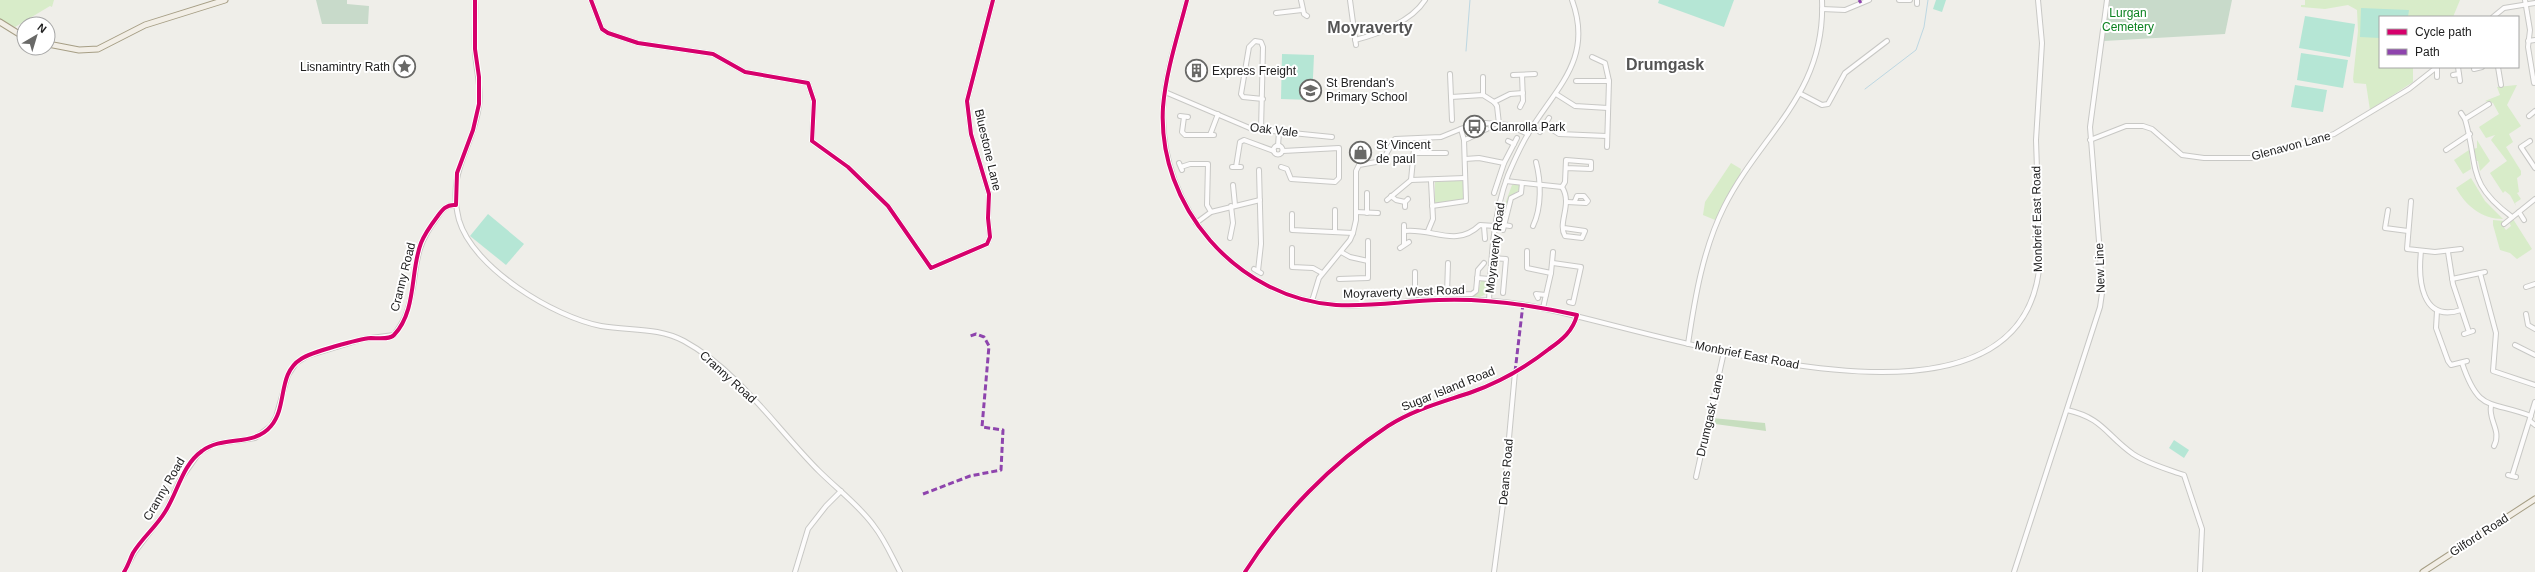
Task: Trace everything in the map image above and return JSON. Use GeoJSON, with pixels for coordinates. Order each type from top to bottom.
{"type":"FeatureCollection","features":[{"type":"Feature","properties":{"kind":"main road"},"geometry":{"type":"LineString","coordinates":[[56,46],[79,50],[98,49],[145,25],[225,0]]}},
{"type":"Feature","properties":{"kind":"main road"},"geometry":{"type":"LineString","coordinates":[[0,22],[16,32]]}},
{"type":"Feature","properties":{"kind":"main road","name":"Gilford Road"},"geometry":{"type":"LineString","coordinates":[[2423,572],[2535,499]]}},
{"type":"Feature","properties":{"kind":"street"},"geometry":{"type":"LineString","coordinates":[[456,205],[457,173],[475,123],[479,104],[479,77],[474,49],[476,0]]}},
{"type":"Feature","properties":{"kind":"street","name":"Bluestone Lane"},"geometry":{"type":"LineString","coordinates":[[591,0],[602,29],[608,33],[638,43],[713,54],[744,72],[808,83],[814,101],[812,141],[848,167],[888,206],[931,268],[987,244],[990,237],[988,194],[971,134],[967,101],[993,0]]}},
{"type":"Feature","properties":{"kind":"street","name":"Moyraverty West Road"},"geometry":{"type":"LineString","coordinates":[[1187,0],[1165,92],[1164,138],[1169,163],[1180,193],[1196,223],[1226,258],[1246,273],[1283,293],[1312,301],[1358,305],[1442,300],[1489,301],[1543,308]]}},
{"type":"Feature","properties":{"kind":"street"},"geometry":{"type":"LineString","coordinates":[[1301,0],[1302,10],[1308,16]]}},
{"type":"Feature","properties":{"kind":"street"},"geometry":{"type":"LineString","coordinates":[[1350,0],[1356,45]]}},
{"type":"Feature","properties":{"kind":"street"},"geometry":{"type":"LineString","coordinates":[[1355,40],[1405,19],[1420,8],[1425,0]]}},
{"type":"Feature","properties":{"kind":"street","name":"Moyraverty Road"},"geometry":{"type":"LineString","coordinates":[[1489,301],[1495,226],[1506,182],[1528,134],[1568,76],[1577,49],[1577,22],[1572,0]]}},
{"type":"Feature","properties":{"kind":"street","name":"Monbrief East Road"},"geometry":{"type":"LineString","coordinates":[[1688,344],[1701,273],[1711,236],[1736,186],[1772,137],[1800,94],[1812,68],[1822,9],[1822,0]]}},
{"type":"Feature","properties":{"kind":"street"},"geometry":{"type":"LineString","coordinates":[[1822,9],[1845,10],[1869,0]]}},
{"type":"Feature","properties":{"kind":"street"},"geometry":{"type":"LineString","coordinates":[[1899,0],[1910,0]]}},
{"type":"Feature","properties":{"kind":"street","name":"Monbrief East Road"},"geometry":{"type":"LineString","coordinates":[[1543,308],[1577,315],[1724,352],[1814,368],[1876,373],[1932,368],[1974,359],[1987,352],[2006,336],[2026,311],[2033,297],[2040,271],[2036,140],[2042,43],[2038,0]]}},
{"type":"Feature","properties":{"kind":"street","name":"New Line"},"geometry":{"type":"LineString","coordinates":[[2014,572],[2094,328],[2102,292],[2098,204],[2090,140],[2107,0]]}},
{"type":"Feature","properties":{"kind":"street"},"geometry":{"type":"LineString","coordinates":[[2494,16],[2504,8],[2525,2],[2535,3]]}},
{"type":"Feature","properties":{"kind":"street"},"geometry":{"type":"LineString","coordinates":[[2525,2],[2530,30],[2528,41],[2534,71],[2534,83]]}},
{"type":"Feature","properties":{"kind":"street"},"geometry":{"type":"LineString","coordinates":[[1276,14],[1302,10]]}},
{"type":"Feature","properties":{"kind":"street"},"geometry":{"type":"LineString","coordinates":[[2528,41],[2535,40]]}},
{"type":"Feature","properties":{"kind":"street"},"geometry":{"type":"LineString","coordinates":[[1261,130],[1263,99],[1263,47],[1260,42],[1255,41],[1249,46],[1241,94],[1243,97],[1263,99]]}},
{"type":"Feature","properties":{"kind":"street"},"geometry":{"type":"LineString","coordinates":[[1800,94],[1822,105],[1828,104],[1845,73],[1887,41]]}},
{"type":"Feature","properties":{"kind":"street"},"geometry":{"type":"LineString","coordinates":[[1592,57],[1605,63],[1609,81],[1607,147]]}},
{"type":"Feature","properties":{"kind":"street","name":"Glenavon Lane"},"geometry":{"type":"LineString","coordinates":[[2090,140],[2126,126],[2143,126],[2152,129],[2182,155],[2204,158],[2254,158],[2334,134],[2409,89],[2436,68]]}},
{"type":"Feature","properties":{"kind":"street"},"geometry":{"type":"LineString","coordinates":[[2437,68],[2437,77]]}},
{"type":"Feature","properties":{"kind":"street"},"geometry":{"type":"LineString","coordinates":[[2458,68],[2460,81]]}},
{"type":"Feature","properties":{"kind":"street"},"geometry":{"type":"LineString","coordinates":[[2498,68],[2501,85]]}},
{"type":"Feature","properties":{"kind":"street"},"geometry":{"type":"LineString","coordinates":[[1450,74],[1452,120]]}},
{"type":"Feature","properties":{"kind":"street"},"geometry":{"type":"LineString","coordinates":[[1514,75],[1535,74]]}},
{"type":"Feature","properties":{"kind":"street"},"geometry":{"type":"LineString","coordinates":[[2453,75],[2459,74]]}},
{"type":"Feature","properties":{"kind":"street"},"geometry":{"type":"LineString","coordinates":[[1520,107],[1523,101],[1522,75]]}},
{"type":"Feature","properties":{"kind":"street"},"geometry":{"type":"LineString","coordinates":[[1483,77],[1483,96]]}},
{"type":"Feature","properties":{"kind":"street"},"geometry":{"type":"LineString","coordinates":[[1579,88],[1578,82],[1609,81]]}},
{"type":"Feature","properties":{"kind":"street","name":"Oak Vale"},"geometry":{"type":"LineString","coordinates":[[1165,92],[1218,114],[1242,126],[1261,130],[1332,137]]}},
{"type":"Feature","properties":{"kind":"street"},"geometry":{"type":"LineString","coordinates":[[1494,102],[1510,94],[1523,93]]}},
{"type":"Feature","properties":{"kind":"street"},"geometry":{"type":"LineString","coordinates":[[1556,94],[1575,106],[1608,108]]}},
{"type":"Feature","properties":{"kind":"street"},"geometry":{"type":"LineString","coordinates":[[1451,96],[1483,96],[1494,102],[1499,112],[1498,124]]}},
{"type":"Feature","properties":{"kind":"street"},"geometry":{"type":"LineString","coordinates":[[2465,120],[2489,104]]}},
{"type":"Feature","properties":{"kind":"street"},"geometry":{"type":"LineString","coordinates":[[2529,116],[2535,111]]}},
{"type":"Feature","properties":{"kind":"street"},"geometry":{"type":"LineString","coordinates":[[1184,117],[1182,132],[1184,135],[1212,135],[1218,114]]}},
{"type":"Feature","properties":{"kind":"street"},"geometry":{"type":"LineString","coordinates":[[2461,114],[2470,134],[2473,164],[2480,183],[2492,201],[2512,217]]}},
{"type":"Feature","properties":{"kind":"street"},"geometry":{"type":"LineString","coordinates":[[1540,132],[1549,118]]}},
{"type":"Feature","properties":{"kind":"street"},"geometry":{"type":"LineString","coordinates":[[1312,301],[1316,284],[1322,273],[1341,252],[1353,233],[1356,212],[1356,171],[1361,164],[1378,164],[1382,162],[1395,138],[1441,137],[1461,129],[1485,123],[1515,128],[1528,134]]}},
{"type":"Feature","properties":{"kind":"street"},"geometry":{"type":"LineString","coordinates":[[1544,126],[1559,134],[1607,136]]}},
{"type":"Feature","properties":{"kind":"street"},"geometry":{"type":"LineString","coordinates":[[1432,206],[1466,201],[1464,140],[1461,129]]}},
{"type":"Feature","properties":{"kind":"street"},"geometry":{"type":"LineString","coordinates":[[1464,140],[1485,130],[1484,136]]}},
{"type":"Feature","properties":{"kind":"street"},"geometry":{"type":"LineString","coordinates":[[1274,152],[1278,146],[1279,132]]}},
{"type":"Feature","properties":{"kind":"street"},"geometry":{"type":"LineString","coordinates":[[2446,150],[2470,134]]}},
{"type":"Feature","properties":{"kind":"street"},"geometry":{"type":"LineString","coordinates":[[1494,193],[1495,186],[1504,163],[1517,138]]}},
{"type":"Feature","properties":{"kind":"street"},"geometry":{"type":"LineString","coordinates":[[1236,167],[1240,142],[1244,140],[1279,155],[1283,151],[1339,148],[1339,178],[1336,182],[1291,179],[1287,170],[1281,167]]}},
{"type":"Feature","properties":{"kind":"street"},"geometry":{"type":"LineString","coordinates":[[1508,141],[1514,144]]}},
{"type":"Feature","properties":{"kind":"street"},"geometry":{"type":"LineString","coordinates":[[2530,142],[2521,147],[2535,168]]}},
{"type":"Feature","properties":{"kind":"street"},"geometry":{"type":"LineString","coordinates":[[1278,146],[1283,151]]}},
{"type":"Feature","properties":{"kind":"street"},"geometry":{"type":"LineString","coordinates":[[1411,180],[1414,151],[1444,153],[1441,147]]}},
{"type":"Feature","properties":{"kind":"street"},"geometry":{"type":"LineString","coordinates":[[1465,159],[1479,158],[1504,163]]}},
{"type":"Feature","properties":{"kind":"street"},"geometry":{"type":"LineString","coordinates":[[1562,187],[1565,182],[1566,160],[1591,162],[1591,169],[1566,168]]}},
{"type":"Feature","properties":{"kind":"street"},"geometry":{"type":"LineString","coordinates":[[1536,161],[1540,184],[1534,224],[1540,224]]}},
{"type":"Feature","properties":{"kind":"street"},"geometry":{"type":"LineString","coordinates":[[1181,167],[1190,164],[1208,164],[1207,205],[1210,212]]}},
{"type":"Feature","properties":{"kind":"street"},"geometry":{"type":"LineString","coordinates":[[1254,174],[1259,172],[1261,244],[1258,271]]}},
{"type":"Feature","properties":{"kind":"street"},"geometry":{"type":"LineString","coordinates":[[1388,200],[1411,180],[1431,181],[1465,178]]}},
{"type":"Feature","properties":{"kind":"street"},"geometry":{"type":"LineString","coordinates":[[1428,231],[1432,219],[1431,181]]}},
{"type":"Feature","properties":{"kind":"street"},"geometry":{"type":"LineString","coordinates":[[1506,182],[1562,187],[1567,194],[1564,228],[1565,236],[1582,238],[1585,231],[1581,229],[1564,228]]}},
{"type":"Feature","properties":{"kind":"street"},"geometry":{"type":"LineString","coordinates":[[1510,226],[1503,227],[1511,198],[1521,192],[1522,184]]}},
{"type":"Feature","properties":{"kind":"street"},"geometry":{"type":"LineString","coordinates":[[1230,238],[1233,223],[1233,185]]}},
{"type":"Feature","properties":{"kind":"street"},"geometry":{"type":"LineString","coordinates":[[1490,185],[1495,186]]}},
{"type":"Feature","properties":{"kind":"street"},"geometry":{"type":"LineString","coordinates":[[1367,213],[1368,193]]}},
{"type":"Feature","properties":{"kind":"street"},"geometry":{"type":"LineString","coordinates":[[1391,196],[1396,200],[1406,202]]}},
{"type":"Feature","properties":{"kind":"street"},"geometry":{"type":"LineString","coordinates":[[2504,224],[2535,199]]}},
{"type":"Feature","properties":{"kind":"street"},"geometry":{"type":"LineString","coordinates":[[1196,223],[1210,212],[1233,205],[1260,200]]}},
{"type":"Feature","properties":{"kind":"street"},"geometry":{"type":"LineString","coordinates":[[1567,202],[1575,201]]}},
{"type":"Feature","properties":{"kind":"street"},"geometry":{"type":"LineString","coordinates":[[2411,201],[2407,249],[2448,252],[2461,249]]}},
{"type":"Feature","properties":{"kind":"street","name":"Cranny Road"},"geometry":{"type":"LineString","coordinates":[[124,572],[134,553],[166,511],[180,480],[199,453],[214,444],[260,436],[271,426],[276,417],[288,375],[300,360],[363,339],[394,335],[408,310],[416,260],[425,234],[443,209],[450,205],[456,205],[462,230],[477,253],[546,306],[561,314],[602,326],[650,330],[669,334],[696,349],[748,393],[798,449],[874,526],[900,572]]}},
{"type":"Feature","properties":{"kind":"street"},"geometry":{"type":"LineString","coordinates":[[1335,210],[1335,231]]}},
{"type":"Feature","properties":{"kind":"street"},"geometry":{"type":"LineString","coordinates":[[2388,210],[2385,228],[2408,231]]}},
{"type":"Feature","properties":{"kind":"street"},"geometry":{"type":"LineString","coordinates":[[1356,212],[1378,213]]}},
{"type":"Feature","properties":{"kind":"street"},"geometry":{"type":"LineString","coordinates":[[2519,212],[2524,220]]}},
{"type":"Feature","properties":{"kind":"street"},"geometry":{"type":"LineString","coordinates":[[1292,214],[1292,230],[1353,233]]}},
{"type":"Feature","properties":{"kind":"street"},"geometry":{"type":"LineString","coordinates":[[1404,225],[1404,244]]}},
{"type":"Feature","properties":{"kind":"street"},"geometry":{"type":"LineString","coordinates":[[1405,231],[1428,231],[1442,236],[1466,236],[1470,235],[1480,225],[1495,226]]}},
{"type":"Feature","properties":{"kind":"street"},"geometry":{"type":"LineString","coordinates":[[1484,226],[1485,239]]}},
{"type":"Feature","properties":{"kind":"street"},"geometry":{"type":"LineString","coordinates":[[1338,279],[1366,280],[1368,241]]}},
{"type":"Feature","properties":{"kind":"street"},"geometry":{"type":"LineString","coordinates":[[1400,248],[1409,242]]}},
{"type":"Feature","properties":{"kind":"street"},"geometry":{"type":"LineString","coordinates":[[1292,248],[1292,267],[1313,268],[1322,273]]}},
{"type":"Feature","properties":{"kind":"street"},"geometry":{"type":"LineString","coordinates":[[2421,251],[2419,269],[2422,286],[2428,302],[2437,311],[2453,313],[2461,310]]}},
{"type":"Feature","properties":{"kind":"street"},"geometry":{"type":"LineString","coordinates":[[1341,252],[1350,257],[1368,261]]}},
{"type":"Feature","properties":{"kind":"street"},"geometry":{"type":"LineString","coordinates":[[1543,308],[1554,252]]}},
{"type":"Feature","properties":{"kind":"street"},"geometry":{"type":"LineString","coordinates":[[2448,252],[2452,279],[2469,332]]}},
{"type":"Feature","properties":{"kind":"street"},"geometry":{"type":"LineString","coordinates":[[1532,254],[1526,253],[1526,268],[1551,273]]}},
{"type":"Feature","properties":{"kind":"street"},"geometry":{"type":"LineString","coordinates":[[1492,258],[1506,259],[1503,293]]}},
{"type":"Feature","properties":{"kind":"street"},"geometry":{"type":"LineString","coordinates":[[1447,294],[1448,263]]}},
{"type":"Feature","properties":{"kind":"street"},"geometry":{"type":"LineString","coordinates":[[1552,263],[1581,267],[1573,303],[1569,302]]}},
{"type":"Feature","properties":{"kind":"street"},"geometry":{"type":"LineString","coordinates":[[1416,274],[1415,296],[1475,293],[1478,270],[1481,264]]}},
{"type":"Feature","properties":{"kind":"street"},"geometry":{"type":"LineString","coordinates":[[2452,279],[2482,273],[2496,333],[2493,371],[2535,385]]}},
{"type":"Feature","properties":{"kind":"street"},"geometry":{"type":"LineString","coordinates":[[1477,278],[1490,278]]}},
{"type":"Feature","properties":{"kind":"street"},"geometry":{"type":"LineString","coordinates":[[2526,288],[2535,284]]}},
{"type":"Feature","properties":{"kind":"street"},"geometry":{"type":"LineString","coordinates":[[1538,298],[1536,294],[1546,295]]}},
{"type":"Feature","properties":{"kind":"street"},"geometry":{"type":"LineString","coordinates":[[2437,311],[2436,328],[2448,361],[2451,365],[2462,364],[2467,361]]}},
{"type":"Feature","properties":{"kind":"street","name":"Sugar Island Road"},"geometry":{"type":"LineString","coordinates":[[1245,572],[1290,511],[1369,439],[1417,410],[1478,390],[1515,372],[1566,335],[1574,325],[1577,315]]}},
{"type":"Feature","properties":{"kind":"street"},"geometry":{"type":"LineString","coordinates":[[2521,319],[2526,316],[2528,325],[2535,329]]}},
{"type":"Feature","properties":{"kind":"street"},"geometry":{"type":"LineString","coordinates":[[2516,345],[2535,355]]}},
{"type":"Feature","properties":{"kind":"street"},"geometry":{"type":"LineString","coordinates":[[2518,353],[2521,348]]}},
{"type":"Feature","properties":{"kind":"street","name":"Drumgask Lane"},"geometry":{"type":"LineString","coordinates":[[1696,477],[1724,352]]}},
{"type":"Feature","properties":{"kind":"street"},"geometry":{"type":"LineString","coordinates":[[2462,364],[2472,390],[2480,399],[2491,406],[2508,407],[2532,416]]}},
{"type":"Feature","properties":{"kind":"street","name":"Deans Road"},"geometry":{"type":"LineString","coordinates":[[1494,572],[1503,504],[1515,372]]}},
{"type":"Feature","properties":{"kind":"street"},"geometry":{"type":"LineString","coordinates":[[2512,476],[2532,416],[2535,402]]}},
{"type":"Feature","properties":{"kind":"street"},"geometry":{"type":"LineString","coordinates":[[2491,406],[2489,414],[2497,436],[2494,446]]}},
{"type":"Feature","properties":{"kind":"street"},"geometry":{"type":"LineString","coordinates":[[2068,410],[2086,414],[2110,432],[2133,453],[2160,467],[2184,475],[2202,529],[2200,572]]}},
{"type":"Feature","properties":{"kind":"street"},"geometry":{"type":"LineString","coordinates":[[2530,422],[2535,425]]}},
{"type":"Feature","properties":{"kind":"street"},"geometry":{"type":"LineString","coordinates":[[795,572],[808,530],[826,506],[841,491]]}},
{"type":"Feature","properties":{"kind":"green space"},"geometry":{"type":"Polygon","coordinates":[[[0,0],[54,0],[52,7],[50,6],[33,16],[16,16],[15,27],[0,20],[0,0]]]}},
{"type":"Feature","properties":{"kind":"green space"},"geometry":{"type":"Polygon","coordinates":[[[316,0],[347,0],[347,4],[369,6],[368,24],[322,24],[316,0]]]}},
{"type":"Feature","properties":{"kind":"green space"},"geometry":{"type":"Polygon","coordinates":[[[1659,0],[1734,0],[1724,27],[1658,3],[1659,0]]]}},
{"type":"Feature","properties":{"kind":"green space"},"geometry":{"type":"Polygon","coordinates":[[[1936,0],[1946,0],[1942,12],[1933,9],[1936,0]]]}},
{"type":"Feature","properties":{"kind":"green space","name":"Lurgan Cemetery"},"geometry":{"type":"Polygon","coordinates":[[[2110,0],[2232,0],[2225,34],[2104,41],[2110,0]]]}},
{"type":"Feature","properties":{"kind":"green space"},"geometry":{"type":"Polygon","coordinates":[[[2305,0],[2460,0],[2453,16],[2379,16],[2379,68],[2413,68],[2413,82],[2370,110],[2366,84],[2354,83],[2353,79],[2358,31],[2357,10],[2348,5],[2325,9],[2301,7],[2301,5],[2305,5],[2305,0]]]}},
{"type":"Feature","properties":{"kind":"green space"},"geometry":{"type":"Polygon","coordinates":[[[2361,8],[2409,10],[2408,16],[2379,16],[2379,38],[2360,37],[2361,8]]]}},
{"type":"Feature","properties":{"kind":"green space"},"geometry":{"type":"Polygon","coordinates":[[[2305,16],[2355,24],[2350,57],[2299,48],[2305,16]]]}},
{"type":"Feature","properties":{"kind":"green space"},"geometry":{"type":"Polygon","coordinates":[[[2301,53],[2348,60],[2343,88],[2297,80],[2301,53]]]}},
{"type":"Feature","properties":{"kind":"green space"},"geometry":{"type":"Polygon","coordinates":[[[1282,54],[1314,55],[1312,100],[1281,99],[1282,54]]]}},
{"type":"Feature","properties":{"kind":"green space"},"geometry":{"type":"Polygon","coordinates":[[[2295,85],[2327,90],[2323,112],[2291,107],[2295,85]]]}},
{"type":"Feature","properties":{"kind":"green space"},"geometry":{"type":"Polygon","coordinates":[[[2517,85],[2507,105],[2521,126],[2509,134],[2513,142],[2506,147],[2521,171],[2521,175],[2517,178],[2519,192],[2517,193],[2521,199],[2515,203],[2516,206],[2510,195],[2505,191],[2503,193],[2490,173],[2507,161],[2491,140],[2495,135],[2486,138],[2479,127],[2499,114],[2493,103],[2485,101],[2500,95],[2497,87],[2517,85]]]}},
{"type":"Feature","properties":{"kind":"green space"},"geometry":{"type":"Polygon","coordinates":[[[1493,124],[1493,126],[1478,129],[1469,137],[1465,133],[1469,127],[1493,124]]]}},
{"type":"Feature","properties":{"kind":"green space"},"geometry":{"type":"Polygon","coordinates":[[[2477,140],[2490,161],[2480,171],[2478,161],[2474,161],[2473,149],[2477,148],[2477,140]]]}},
{"type":"Feature","properties":{"kind":"green space"},"geometry":{"type":"Polygon","coordinates":[[[2469,150],[2471,169],[2463,174],[2454,160],[2469,150]]]}},
{"type":"Feature","properties":{"kind":"green space"},"geometry":{"type":"Polygon","coordinates":[[[1731,163],[1741,169],[1740,175],[1715,220],[1703,215],[1705,202],[1731,163]]]}},
{"type":"Feature","properties":{"kind":"green space"},"geometry":{"type":"Polygon","coordinates":[[[2471,178],[2485,201],[2503,219],[2488,217],[2475,210],[2460,194],[2456,188],[2471,178]]]}},
{"type":"Feature","properties":{"kind":"green space"},"geometry":{"type":"Polygon","coordinates":[[[1463,180],[1463,201],[1435,203],[1435,182],[1463,180]]]}},
{"type":"Feature","properties":{"kind":"green space"},"geometry":{"type":"Polygon","coordinates":[[[1512,185],[1519,185],[1520,189],[1509,198],[1501,230],[1498,228],[1494,246],[1497,226],[1512,185]]]}},
{"type":"Feature","properties":{"kind":"green space"},"geometry":{"type":"Polygon","coordinates":[[[488,214],[524,244],[506,265],[470,236],[488,214]]]}},
{"type":"Feature","properties":{"kind":"green space"},"geometry":{"type":"Polygon","coordinates":[[[2513,219],[2532,249],[2517,259],[2510,253],[2500,250],[2493,225],[2493,220],[2504,221],[2501,224],[2506,230],[2511,226],[2509,222],[2513,219]]]}},
{"type":"Feature","properties":{"kind":"green space"},"geometry":{"type":"Polygon","coordinates":[[[1481,280],[1487,282],[1486,294],[1480,297],[1392,301],[1474,296],[1478,293],[1481,280]]]}},
{"type":"Feature","properties":{"kind":"green space"},"geometry":{"type":"Polygon","coordinates":[[[1712,418],[1765,423],[1766,431],[1708,423],[1712,418]]]}},
{"type":"Feature","properties":{"kind":"green space"},"geometry":{"type":"Polygon","coordinates":[[[2174,440],[2189,450],[2184,458],[2169,448],[2174,440]]]}},
{"type":"Feature","properties":{"kind":"waterway"},"geometry":{"type":"LineString","coordinates":[[1466,51],[1470,0]]}},
{"type":"Feature","properties":{"kind":"waterway"},"geometry":{"type":"LineString","coordinates":[[1865,89],[1916,50],[1924,27],[1928,0]]}},
{"type":"Feature","properties":{"kind":"marked path"},"geometry":{"type":"LineString","coordinates":[[1515,372],[1523,304]]}},
{"type":"Feature","properties":{"kind":"marked path"},"geometry":{"type":"LineString","coordinates":[[923,494],[970,476],[1001,470],[1003,430],[982,427],[989,346],[984,337],[976,334],[970,336]]}},
{"type":"Feature","properties":{"kind":"cycle path"},"geometry":{"type":"LineString","coordinates":[[124,572],[133,553],[170,504],[185,471],[195,457],[210,446],[219,443],[256,437],[271,426],[279,409],[285,382],[294,365],[306,356],[335,346],[371,338],[392,337],[401,325],[410,303],[415,266],[421,243],[426,232],[443,210],[450,205],[456,205],[457,173],[473,130],[479,104],[479,77],[475,49],[475,0]]}},
{"type":"Feature","properties":{"kind":"cycle path"},"geometry":{"type":"LineString","coordinates":[[591,0],[602,29],[608,33],[638,43],[713,54],[745,72],[808,83],[814,101],[812,141],[848,167],[888,206],[931,268],[987,244],[990,237],[988,218],[989,194],[971,134],[967,101],[993,0]]}},
{"type":"Feature","properties":{"kind":"cycle path"},"geometry":{"type":"LineString","coordinates":[[1187,0],[1167,80],[1163,107],[1165,144],[1174,179],[1189,211],[1210,240],[1236,265],[1266,285],[1300,299],[1336,305],[1362,305],[1439,300],[1474,300],[1526,305],[1577,315],[1573,326],[1563,339],[1522,368],[1503,379],[1482,388],[1429,406],[1398,420],[1347,456],[1291,511],[1259,551],[1245,572]]}},
{"type":"Feature","properties":{"kind":"place","name":"Lisnamintry Rath"},"geometry":{"type":"Point","coordinates":[405,67]}},
{"type":"Feature","properties":{"kind":"place","name":"Express Freight"},"geometry":{"type":"Point","coordinates":[1196,71]}},
{"type":"Feature","properties":{"kind":"place","name":"St Brendan's Primary School"},"geometry":{"type":"Point","coordinates":[1311,90]}},
{"type":"Feature","properties":{"kind":"place","name":"Clanrolla Park"},"geometry":{"type":"Point","coordinates":[1474,127]}},
{"type":"Feature","properties":{"kind":"place","name":"St Vincent de paul"},"geometry":{"type":"Point","coordinates":[1360,152]}},
{"type":"Feature","properties":{"kind":"district","name":"Moyraverty"},"geometry":{"type":"Point","coordinates":[1370,27]}},
{"type":"Feature","properties":{"kind":"district","name":"Drumgask"},"geometry":{"type":"Point","coordinates":[1665,64]}}]}
